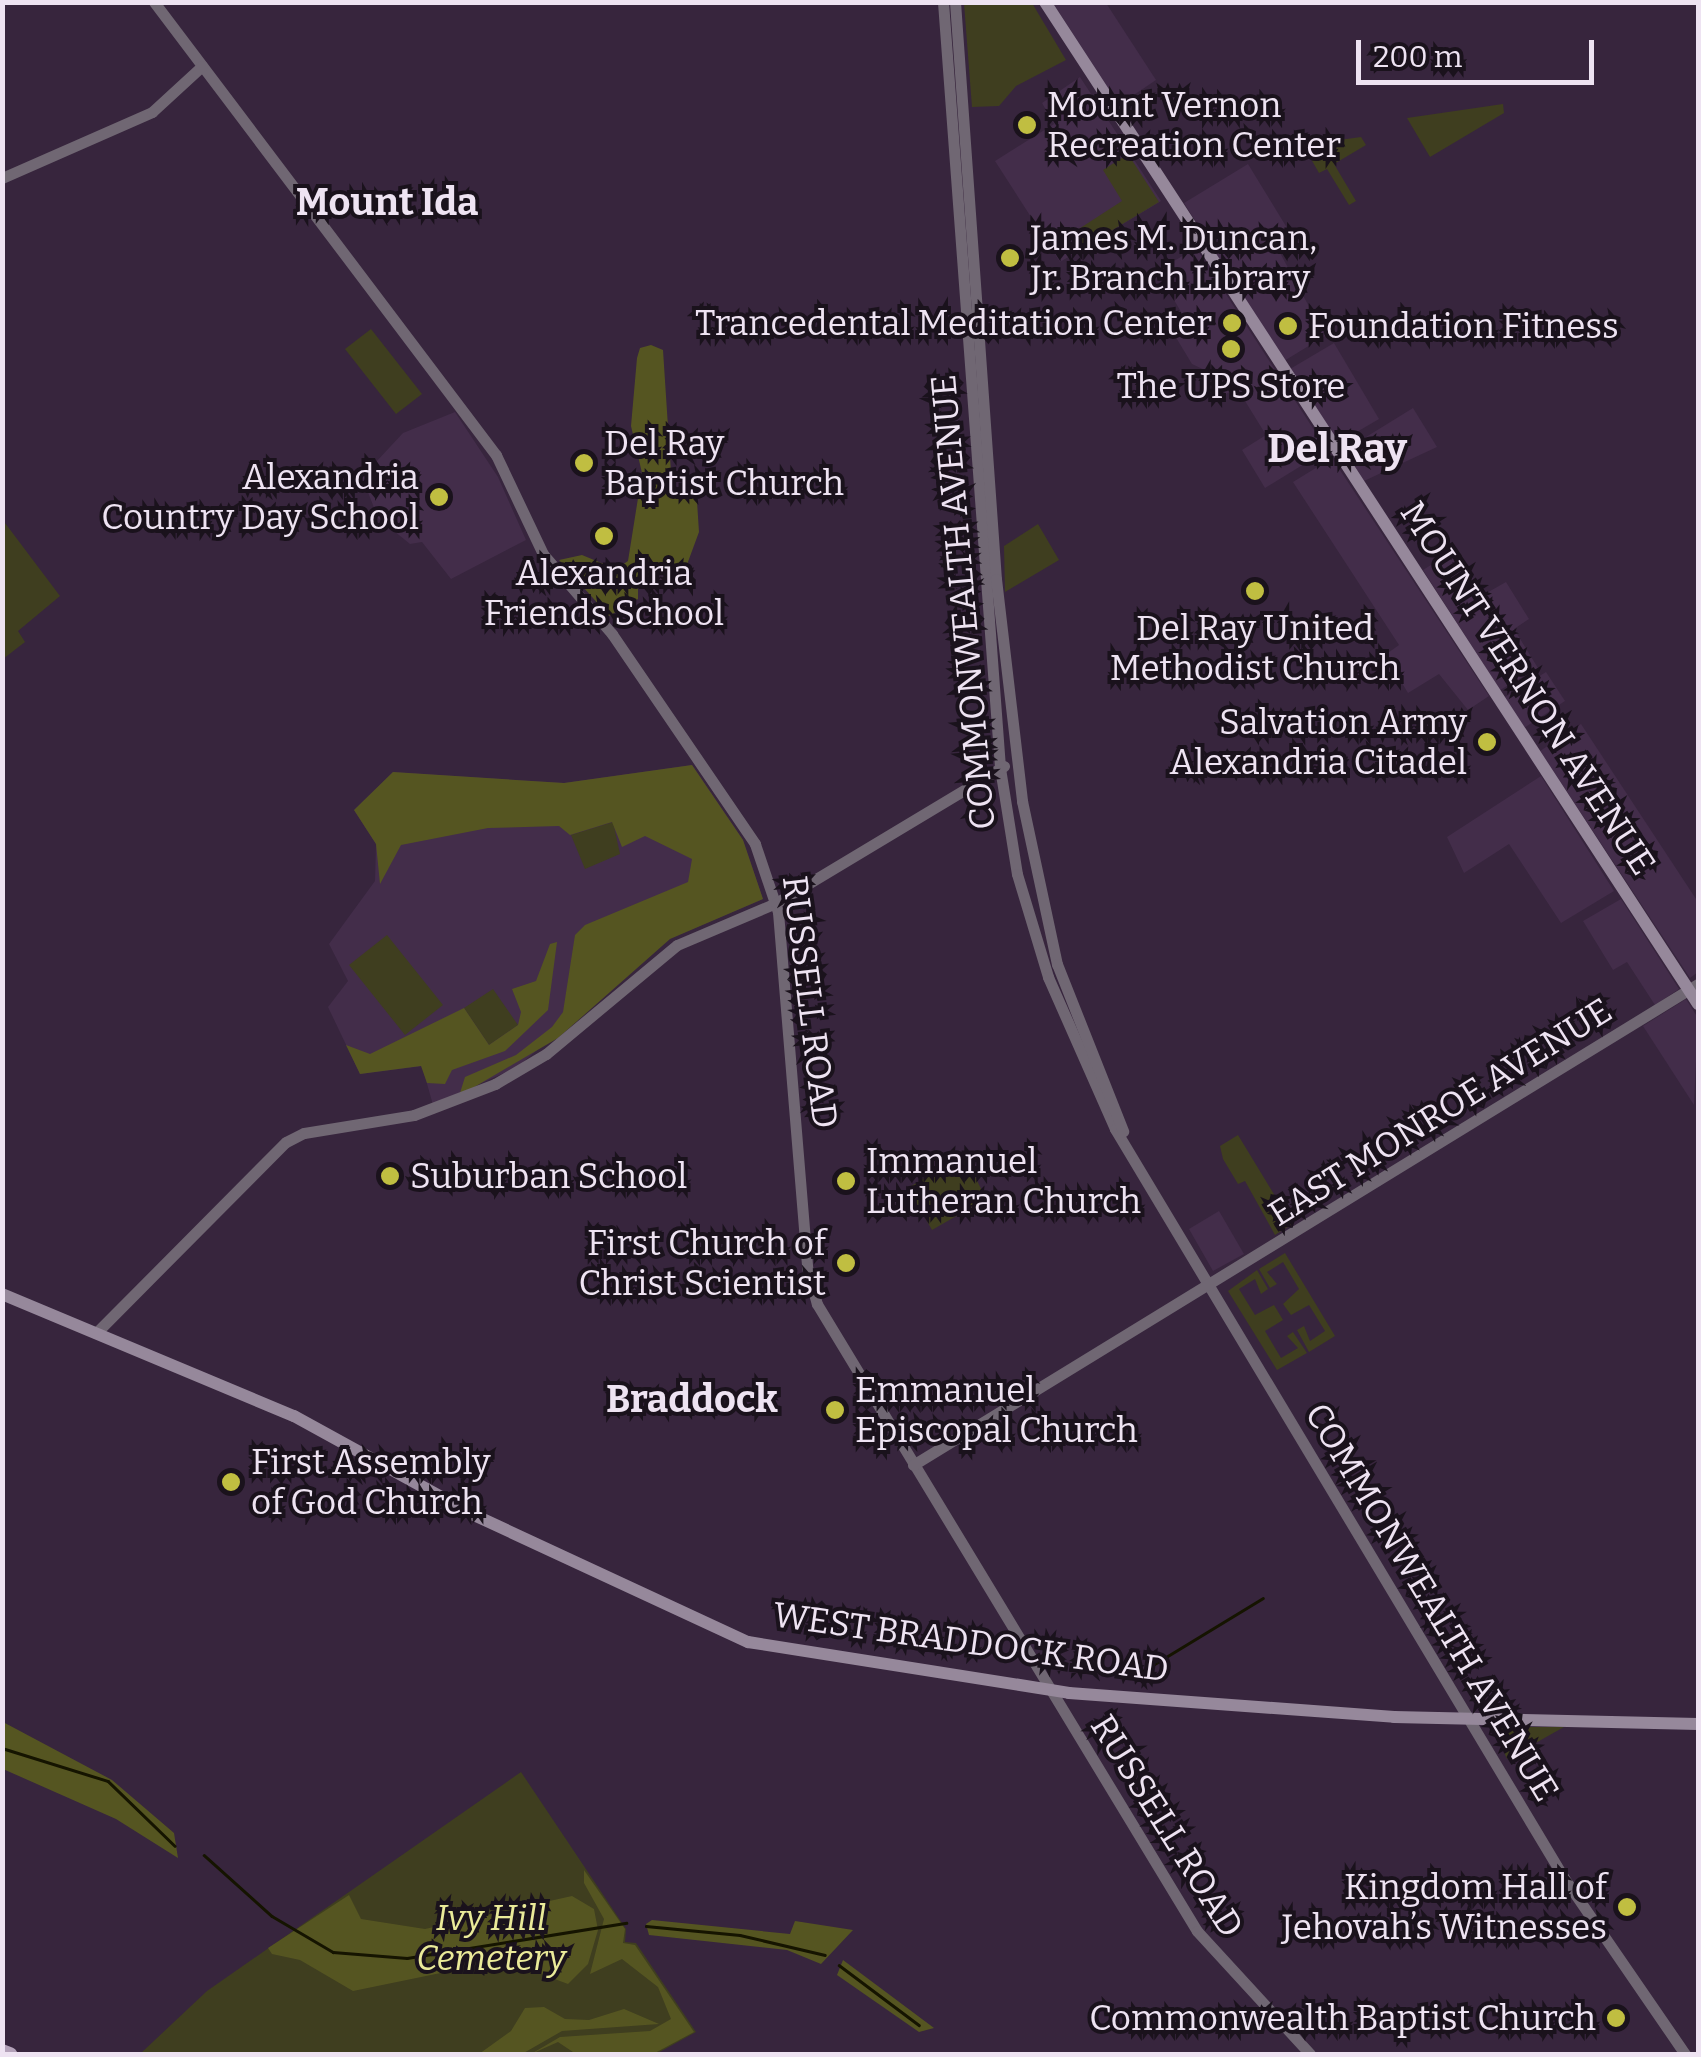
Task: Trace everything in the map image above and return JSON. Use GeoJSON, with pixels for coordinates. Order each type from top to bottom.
{"type":"FeatureCollection","features":[{"type":"Feature","properties":{"kind":"main road","name":"MOUNT VERNON AVENUE"},"geometry":{"type":"LineString","coordinates":[[1045,2],[1694,987],[1698,1004]]}},
{"type":"Feature","properties":{"kind":"main road","name":"WEST BRADDOCK ROAD"},"geometry":{"type":"LineString","coordinates":[[2,1294],[294,1416],[474,1515],[728,1635],[822,1658],[1050,1691],[1469,1718],[1698,1724]]}},
{"type":"Feature","properties":{"kind":"main road"},"geometry":{"type":"LineString","coordinates":[[2,2051],[10,2054]]}},
{"type":"Feature","properties":{"kind":"street","name":"RUSSELL ROAD"},"geometry":{"type":"LineString","coordinates":[[154,2],[496,455],[543,554],[612,634],[755,844],[776,903],[809,1283],[913,1465],[1197,1931],[1310,2054]]}},
{"type":"Feature","properties":{"kind":"street","name":"COMMONWEALTH AVENUE"},"geometry":{"type":"LineString","coordinates":[[944,2],[1000,768],[1028,919],[1083,1066],[1141,1172],[1567,1883],[1686,2054]]}},
{"type":"Feature","properties":{"kind":"street","name":"COMMONWEALTH AVENUE"},"geometry":{"type":"LineString","coordinates":[[956,2],[996,579],[1016,758],[1057,964],[1141,1172]]}},
{"type":"Feature","properties":{"kind":"street"},"geometry":{"type":"LineString","coordinates":[[2,178],[152,112],[202,66]]}},
{"type":"Feature","properties":{"kind":"street"},"geometry":{"type":"LineString","coordinates":[[96,1333],[286,1142],[304,1133],[414,1115],[495,1084],[560,1044],[678,945],[776,903],[1016,758]]}},
{"type":"Feature","properties":{"kind":"street","name":"EAST MONROE AVENUE"},"geometry":{"type":"LineString","coordinates":[[913,1465],[1694,987]]}},
{"type":"Feature","properties":{"kind":"shaded area"},"geometry":{"type":"Polygon","coordinates":[[[1053,3],[1106,3],[1156,80],[1119,105],[1053,3]]]}},
{"type":"Feature","properties":{"kind":"shaded area"},"geometry":{"type":"Polygon","coordinates":[[[1080,77],[1161,201],[1060,262],[995,161],[1054,124],[1042,103],[1080,77]]]}},
{"type":"Feature","properties":{"kind":"shaded area"},"geometry":{"type":"Polygon","coordinates":[[[1248,164],[1295,241],[1279,251],[1325,336],[1284,361],[1184,203],[1248,164]]]}},
{"type":"Feature","properties":{"kind":"shaded area"},"geometry":{"type":"Polygon","coordinates":[[[1196,248],[1327,450],[1265,488],[1242,450],[1266,435],[1237,388],[1226,394],[1215,375],[1192,364],[1169,326],[1184,317],[1157,271],[1196,248]]]}},
{"type":"Feature","properties":{"kind":"shaded area"},"geometry":{"type":"Polygon","coordinates":[[[1334,343],[1379,419],[1338,443],[1290,369],[1334,343]]]}},
{"type":"Feature","properties":{"kind":"shaded area"},"geometry":{"type":"Polygon","coordinates":[[[1413,408],[1437,447],[1364,481],[1345,450],[1413,408]]]}},
{"type":"Feature","properties":{"kind":"shaded area","name":"Alexandria Country Day School"},"geometry":{"type":"Polygon","coordinates":[[[455,412],[498,477],[526,540],[451,579],[422,542],[410,544],[378,518],[362,477],[403,433],[455,412]]]}},
{"type":"Feature","properties":{"kind":"shaded area"},"geometry":{"type":"Polygon","coordinates":[[[1332,458],[1489,696],[1468,710],[1439,674],[1408,693],[1385,655],[1399,645],[1293,482],[1332,458]]]}},
{"type":"Feature","properties":{"kind":"shaded area"},"geometry":{"type":"Polygon","coordinates":[[[1456,549],[1483,595],[1506,582],[1529,619],[1514,629],[1538,668],[1500,690],[1423,570],[1456,549]]]}},
{"type":"Feature","properties":{"kind":"shaded area"},"geometry":{"type":"Polygon","coordinates":[[[1546,672],[1565,701],[1524,728],[1505,697],[1546,672]]]}},
{"type":"Feature","properties":{"kind":"shaded area"},"geometry":{"type":"Polygon","coordinates":[[[1581,724],[1698,902],[1698,972],[1690,978],[1540,751],[1581,724]]]}},
{"type":"Feature","properties":{"kind":"shaded area"},"geometry":{"type":"Polygon","coordinates":[[[692,765],[743,840],[763,899],[669,939],[517,1067],[433,1105],[422,1066],[360,1074],[328,1007],[348,981],[329,944],[375,881],[376,844],[354,810],[393,772],[564,783],[692,765]]]}},
{"type":"Feature","properties":{"kind":"shaded area"},"geometry":{"type":"Polygon","coordinates":[[[1541,776],[1614,891],[1561,923],[1509,844],[1464,873],[1447,837],[1541,776]]]}},
{"type":"Feature","properties":{"kind":"shaded area"},"geometry":{"type":"Polygon","coordinates":[[[1621,899],[1679,989],[1655,1005],[1627,962],[1613,970],[1583,921],[1621,899]]]}},
{"type":"Feature","properties":{"kind":"shaded area"},"geometry":{"type":"Polygon","coordinates":[[[1686,999],[1698,1018],[1694,1105],[1643,1026],[1686,999]]]}},
{"type":"Feature","properties":{"kind":"shaded area"},"geometry":{"type":"Polygon","coordinates":[[[1219,1211],[1244,1254],[1213,1271],[1189,1229],[1219,1211]]]}},
{"type":"Feature","properties":{"kind":"green space"},"geometry":{"type":"Polygon","coordinates":[[[964,3],[1032,3],[1066,60],[1016,86],[999,106],[972,107],[964,3]]]}},
{"type":"Feature","properties":{"kind":"green space"},"geometry":{"type":"Polygon","coordinates":[[[1503,104],[1504,113],[1430,157],[1407,118],[1503,104]]]}},
{"type":"Feature","properties":{"kind":"green space"},"geometry":{"type":"Polygon","coordinates":[[[1361,137],[1366,145],[1334,164],[1356,201],[1349,205],[1327,169],[1319,173],[1303,145],[1361,137]]]}},
{"type":"Feature","properties":{"kind":"green space"},"geometry":{"type":"Polygon","coordinates":[[[1128,154],[1159,202],[1081,249],[1071,234],[1122,201],[1103,170],[1128,154]]]}},
{"type":"Feature","properties":{"kind":"green space"},"geometry":{"type":"Polygon","coordinates":[[[371,329],[422,394],[396,414],[345,349],[371,329]]]}},
{"type":"Feature","properties":{"kind":"green space"},"geometry":{"type":"Polygon","coordinates":[[[651,345],[663,350],[672,488],[696,486],[699,532],[685,570],[638,578],[638,599],[609,616],[559,560],[582,555],[616,569],[628,561],[642,473],[631,426],[637,358],[640,348],[651,345]]]}},
{"type":"Feature","properties":{"kind":"green space"},"geometry":{"type":"Polygon","coordinates":[[[2,519],[60,596],[18,631],[25,642],[3,659],[2,519]]]}},
{"type":"Feature","properties":{"kind":"green space"},"geometry":{"type":"Polygon","coordinates":[[[1038,524],[1059,560],[1005,592],[1004,546],[1038,524]]]}},
{"type":"Feature","properties":{"kind":"green space"},"geometry":{"type":"Polygon","coordinates":[[[692,765],[743,840],[763,899],[670,939],[558,1038],[459,1096],[465,1077],[516,1055],[552,1027],[563,1012],[575,935],[585,925],[688,882],[692,859],[645,836],[622,847],[612,822],[570,835],[559,826],[488,828],[401,845],[380,884],[376,844],[354,810],[393,772],[564,783],[692,765]]]}},
{"type":"Feature","properties":{"kind":"green space"},"geometry":{"type":"Polygon","coordinates":[[[613,822],[620,854],[585,869],[571,835],[613,822]]]}},
{"type":"Feature","properties":{"kind":"green space"},"geometry":{"type":"Polygon","coordinates":[[[387,935],[443,1005],[405,1035],[349,965],[387,935]]]}},
{"type":"Feature","properties":{"kind":"green space"},"geometry":{"type":"Polygon","coordinates":[[[557,942],[548,1010],[505,1051],[452,1070],[445,1084],[427,1083],[421,1066],[360,1074],[346,1045],[370,1054],[464,1008],[489,1045],[518,1025],[521,1012],[512,989],[536,981],[550,944],[557,942]]]}},
{"type":"Feature","properties":{"kind":"green space"},"geometry":{"type":"Polygon","coordinates":[[[493,989],[518,1025],[489,1045],[464,1008],[493,989]]]}},
{"type":"Feature","properties":{"kind":"green space"},"geometry":{"type":"Polygon","coordinates":[[[1238,1135],[1292,1224],[1275,1235],[1245,1181],[1238,1184],[1223,1159],[1220,1146],[1238,1135]]]}},
{"type":"Feature","properties":{"kind":"green space"},"geometry":{"type":"Polygon","coordinates":[[[964,1154],[986,1199],[932,1230],[908,1188],[964,1154]]]}},
{"type":"Feature","properties":{"kind":"green space"},"geometry":{"type":"Polygon","coordinates":[[[1285,1253],[1335,1336],[1309,1352],[1297,1330],[1304,1326],[1310,1341],[1325,1331],[1309,1305],[1291,1315],[1283,1304],[1299,1289],[1283,1262],[1267,1272],[1277,1284],[1270,1288],[1259,1269],[1285,1253]]]}},
{"type":"Feature","properties":{"kind":"green space"},"geometry":{"type":"Polygon","coordinates":[[[1257,1270],[1268,1289],[1261,1294],[1255,1279],[1239,1289],[1255,1315],[1274,1305],[1283,1320],[1265,1331],[1281,1358],[1298,1348],[1287,1336],[1293,1332],[1307,1353],[1277,1370],[1228,1291],[1257,1270]]]}},
{"type":"Feature","properties":{"kind":"green space"},"geometry":{"type":"Polygon","coordinates":[[[3,1722],[112,1780],[174,1833],[178,1858],[116,1819],[3,1769],[3,1722]]]}},
{"type":"Feature","properties":{"kind":"green space"},"geometry":{"type":"Polygon","coordinates":[[[1493,1727],[1564,1727],[1507,1759],[1493,1727]]]}},
{"type":"Feature","properties":{"kind":"green space","name":"Ivy Hill Cemetery"},"geometry":{"type":"Polygon","coordinates":[[[521,1772],[626,1929],[625,1942],[636,1943],[696,2032],[656,2054],[140,2054],[207,1991],[521,1772]]]}},
{"type":"Feature","properties":{"kind":"green space"},"geometry":{"type":"Polygon","coordinates":[[[584,1870],[625,1929],[623,1943],[635,1945],[694,2032],[653,2054],[576,2054],[558,2042],[531,2054],[560,2037],[650,2031],[671,2019],[658,1987],[622,1959],[590,1974],[604,1919],[584,1883],[584,1870]]]}},
{"type":"Feature","properties":{"kind":"green space"},"geometry":{"type":"Polygon","coordinates":[[[349,1895],[361,1919],[425,1929],[572,1896],[594,1909],[598,1930],[588,1964],[568,1984],[504,1960],[353,1991],[300,1960],[272,1954],[268,1948],[349,1895]]]}},
{"type":"Feature","properties":{"kind":"green space"},"geometry":{"type":"Polygon","coordinates":[[[652,1920],[790,1934],[795,1921],[853,1930],[821,1964],[787,1950],[649,1935],[646,1924],[652,1920]]]}},
{"type":"Feature","properties":{"kind":"green space"},"geometry":{"type":"Polygon","coordinates":[[[843,1960],[934,2028],[919,2032],[837,1975],[843,1960]]]}},
{"type":"Feature","properties":{"kind":"green space"},"geometry":{"type":"Polygon","coordinates":[[[544,2007],[565,2019],[589,2020],[624,2009],[659,2024],[562,2031],[522,2054],[479,2054],[511,2031],[525,2008],[544,2007]]]}},
{"type":"Feature","properties":{"kind":"waterway"},"geometry":{"type":"LineString","coordinates":[[1143,1671],[1263,1598]]}},
{"type":"Feature","properties":{"kind":"waterway"},"geometry":{"type":"LineString","coordinates":[[2,1748],[108,1781],[175,1846]]}},
{"type":"Feature","properties":{"kind":"waterway"},"geometry":{"type":"LineString","coordinates":[[204,1855],[272,1916],[333,1952],[407,1958],[626,1923]]}},
{"type":"Feature","properties":{"kind":"waterway"},"geometry":{"type":"LineString","coordinates":[[646,1926],[740,1935],[825,1955]]}},
{"type":"Feature","properties":{"kind":"waterway"},"geometry":{"type":"LineString","coordinates":[[839,1965],[919,2025]]}},
{"type":"Feature","properties":{"kind":"place","name":"Mount Vernon Recreation Center"},"geometry":{"type":"Point","coordinates":[1027,125]}},
{"type":"Feature","properties":{"kind":"place","name":"James M. Duncan, Jr. Branch Library"},"geometry":{"type":"Point","coordinates":[1010,258]}},
{"type":"Feature","properties":{"kind":"place","name":"Trancedental Meditation Center"},"geometry":{"type":"Point","coordinates":[1232,323]}},
{"type":"Feature","properties":{"kind":"place","name":"Foundation Fitness"},"geometry":{"type":"Point","coordinates":[1288,326]}},
{"type":"Feature","properties":{"kind":"place","name":"The UPS Store"},"geometry":{"type":"Point","coordinates":[1231,349]}},
{"type":"Feature","properties":{"kind":"place","name":"Del Ray Baptist Church"},"geometry":{"type":"Point","coordinates":[584,463]}},
{"type":"Feature","properties":{"kind":"place","name":"Alexandria Country Day School"},"geometry":{"type":"Point","coordinates":[439,497]}},
{"type":"Feature","properties":{"kind":"place","name":"Alexandria Friends School"},"geometry":{"type":"Point","coordinates":[604,536]}},
{"type":"Feature","properties":{"kind":"place","name":"Del Ray United Methodist Church"},"geometry":{"type":"Point","coordinates":[1255,591]}},
{"type":"Feature","properties":{"kind":"place","name":"Salvation Army Alexandria Citadel"},"geometry":{"type":"Point","coordinates":[1487,742]}},
{"type":"Feature","properties":{"kind":"place","name":"Suburban School"},"geometry":{"type":"Point","coordinates":[390,1176]}},
{"type":"Feature","properties":{"kind":"place","name":"Immanuel Lutheran Church"},"geometry":{"type":"Point","coordinates":[846,1181]}},
{"type":"Feature","properties":{"kind":"place","name":"First Church of Christ Scientist"},"geometry":{"type":"Point","coordinates":[846,1263]}},
{"type":"Feature","properties":{"kind":"place","name":"Emmanuel Episcopal Church"},"geometry":{"type":"Point","coordinates":[835,1410]}},
{"type":"Feature","properties":{"kind":"place","name":"First Assembly of God Church"},"geometry":{"type":"Point","coordinates":[231,1482]}},
{"type":"Feature","properties":{"kind":"place","name":"Kingdom Hall of Jehovah’s Witnesses"},"geometry":{"type":"Point","coordinates":[1627,1907]}},
{"type":"Feature","properties":{"kind":"place","name":"Commonwealth Baptist Church"},"geometry":{"type":"Point","coordinates":[1616,2018]}},
{"type":"Feature","properties":{"kind":"district","name":"Mount Ida"},"geometry":{"type":"Point","coordinates":[387,203]}},
{"type":"Feature","properties":{"kind":"district","name":"Del Ray"},"geometry":{"type":"Point","coordinates":[1337,449]}},
{"type":"Feature","properties":{"kind":"district","name":"Braddock"},"geometry":{"type":"Point","coordinates":[692,1400]}}]}
